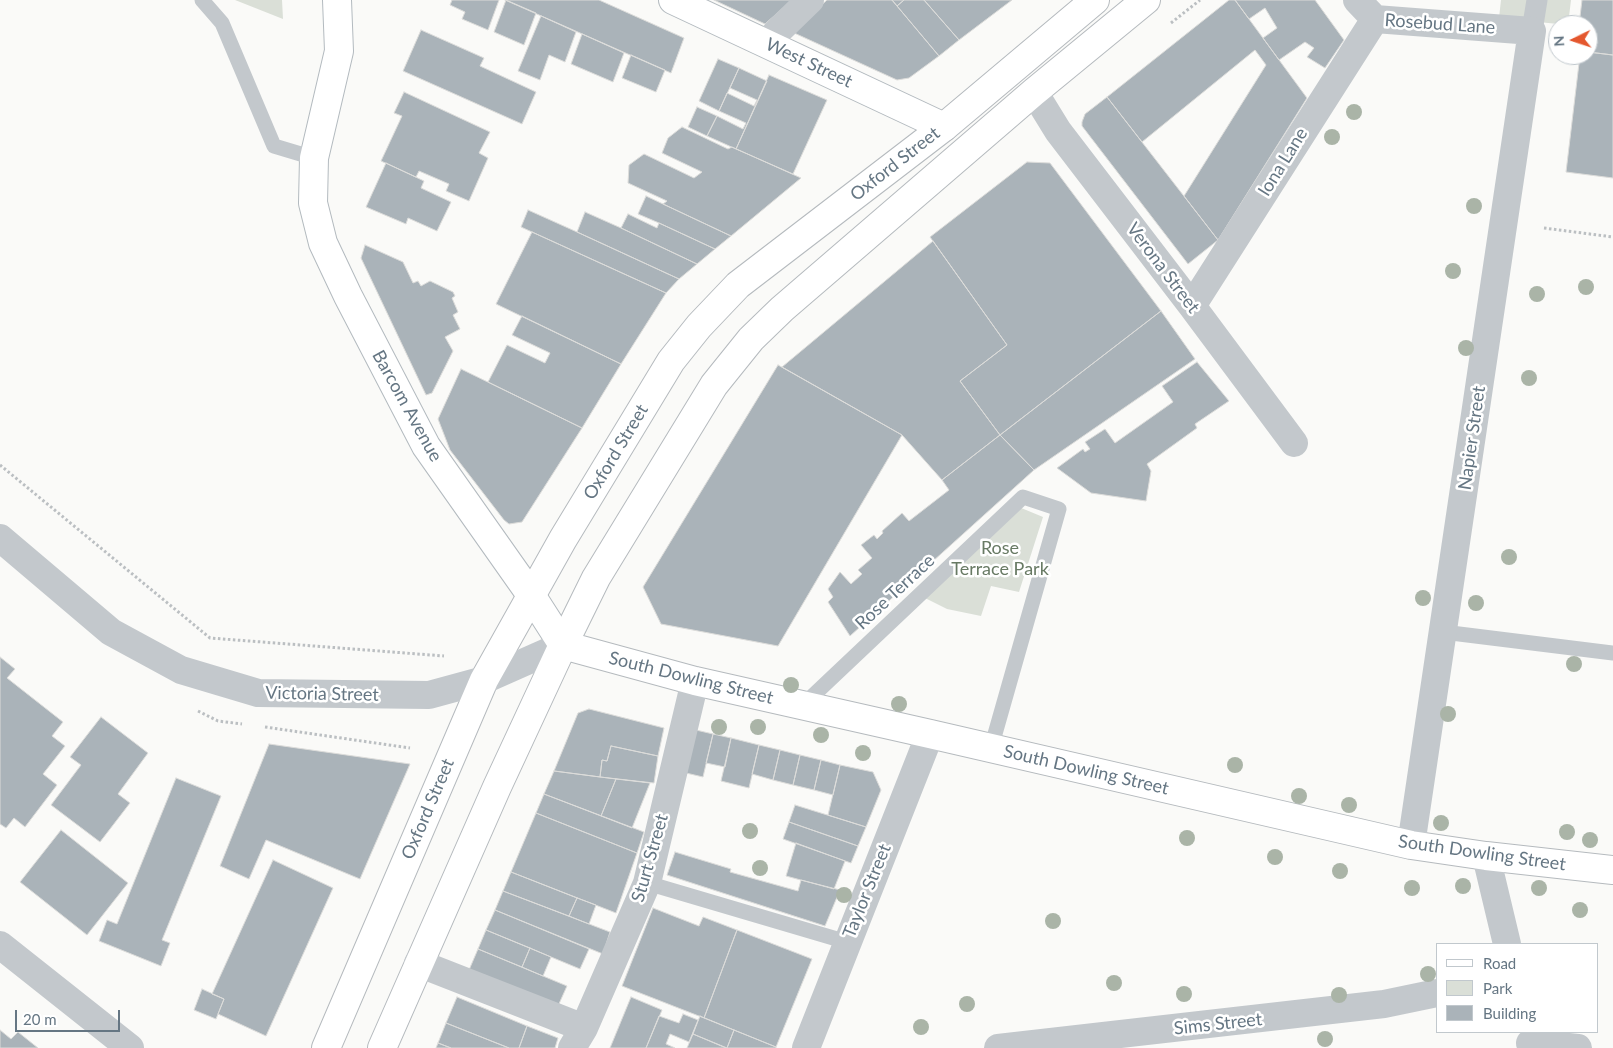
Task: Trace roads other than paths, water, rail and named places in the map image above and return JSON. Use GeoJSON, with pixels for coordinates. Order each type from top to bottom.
{"type":"FeatureCollection","features":[{"type":"Feature","properties":{"kind":"main road","name":"Barcom Avenue"},"geometry":{"type":"LineString","coordinates":[[337,0],[339,51],[314,158],[313,203],[323,243],[348,296],[426,446],[531,595],[563,645]]}},
{"type":"Feature","properties":{"kind":"main road","name":"West Street"},"geometry":{"type":"LineString","coordinates":[[673,0],[944,127]]}},
{"type":"Feature","properties":{"kind":"main road","name":"Oxford Street"},"geometry":{"type":"LineString","coordinates":[[326,1048],[484,680],[563,539],[671,361],[699,326],[738,285],[944,127],[1095,0]]}},
{"type":"Feature","properties":{"kind":"main road","name":"Oxford Street"},"geometry":{"type":"LineString","coordinates":[[382,1048],[497,787],[596,578],[714,385],[751,339],[782,309],[1034,92],[1146,0]]}},
{"type":"Feature","properties":{"kind":"main road","name":"South Dowling Street"},"geometry":{"type":"LineString","coordinates":[[563,645],[695,681],[1411,845],[1486,856],[1613,870]]}},
{"type":"Feature","properties":{"kind":"street"},"geometry":{"type":"LineString","coordinates":[[771,45],[775,34],[810,0]]}},
{"type":"Feature","properties":{"kind":"street"},"geometry":{"type":"LineString","coordinates":[[1532,31],[1537,0]]}},
{"type":"Feature","properties":{"kind":"street","name":"Rosebud Lane"},"geometry":{"type":"LineString","coordinates":[[1366,9],[1532,31]]}},
{"type":"Feature","properties":{"kind":"street","name":"Iona Lane"},"geometry":{"type":"LineString","coordinates":[[1192,306],[1366,9]]}},
{"type":"Feature","properties":{"kind":"street","name":"Napier Street"},"geometry":{"type":"LineString","coordinates":[[1411,845],[1532,31]]}},
{"type":"Feature","properties":{"kind":"street","name":"Verona Street"},"geometry":{"type":"LineString","coordinates":[[1034,92],[1058,131],[1294,443]]}},
{"type":"Feature","properties":{"kind":"street","name":"Victoria Street"},"geometry":{"type":"LineString","coordinates":[[0,538],[111,632],[181,670],[258,694],[423,695],[484,680],[563,645]]}},
{"type":"Feature","properties":{"kind":"street","name":"Sturt Street"},"geometry":{"type":"LineString","coordinates":[[418,963],[578,1038],[647,883],[695,681]]}},
{"type":"Feature","properties":{"kind":"street","name":"Taylor Street"},"geometry":{"type":"LineString","coordinates":[[806,1048],[930,734]]}},
{"type":"Feature","properties":{"kind":"street"},"geometry":{"type":"LineString","coordinates":[[1486,856],[1507,943]]}},
{"type":"Feature","properties":{"kind":"street"},"geometry":{"type":"LineString","coordinates":[[0,945],[130,1048]]}},
{"type":"Feature","properties":{"kind":"street","name":"Sims Street"},"geometry":{"type":"LineString","coordinates":[[998,1048],[1384,1004],[1436,993]]}},
{"type":"Feature","properties":{"kind":"street"},"geometry":{"type":"LineString","coordinates":[[1530,1041],[1578,1048]]}},
{"type":"Feature","properties":{"kind":"lane"},"geometry":{"type":"LineString","coordinates":[[202,0],[222,23],[274,146],[314,158]]}},
{"type":"Feature","properties":{"kind":"lane","name":"Rose Terrace"},"geometry":{"type":"LineString","coordinates":[[802,706],[1023,497],[1059,509],[990,748]]}},
{"type":"Feature","properties":{"kind":"lane"},"geometry":{"type":"LineString","coordinates":[[1443,632],[1613,654]]}},
{"type":"Feature","properties":{"kind":"lane"},"geometry":{"type":"LineString","coordinates":[[647,883],[847,942]]}},
{"type":"Feature","properties":{"kind":"park label","name":"Rose Terrace Park"},"geometry":{"type":"Point","coordinates":[1000,558]}}]}
